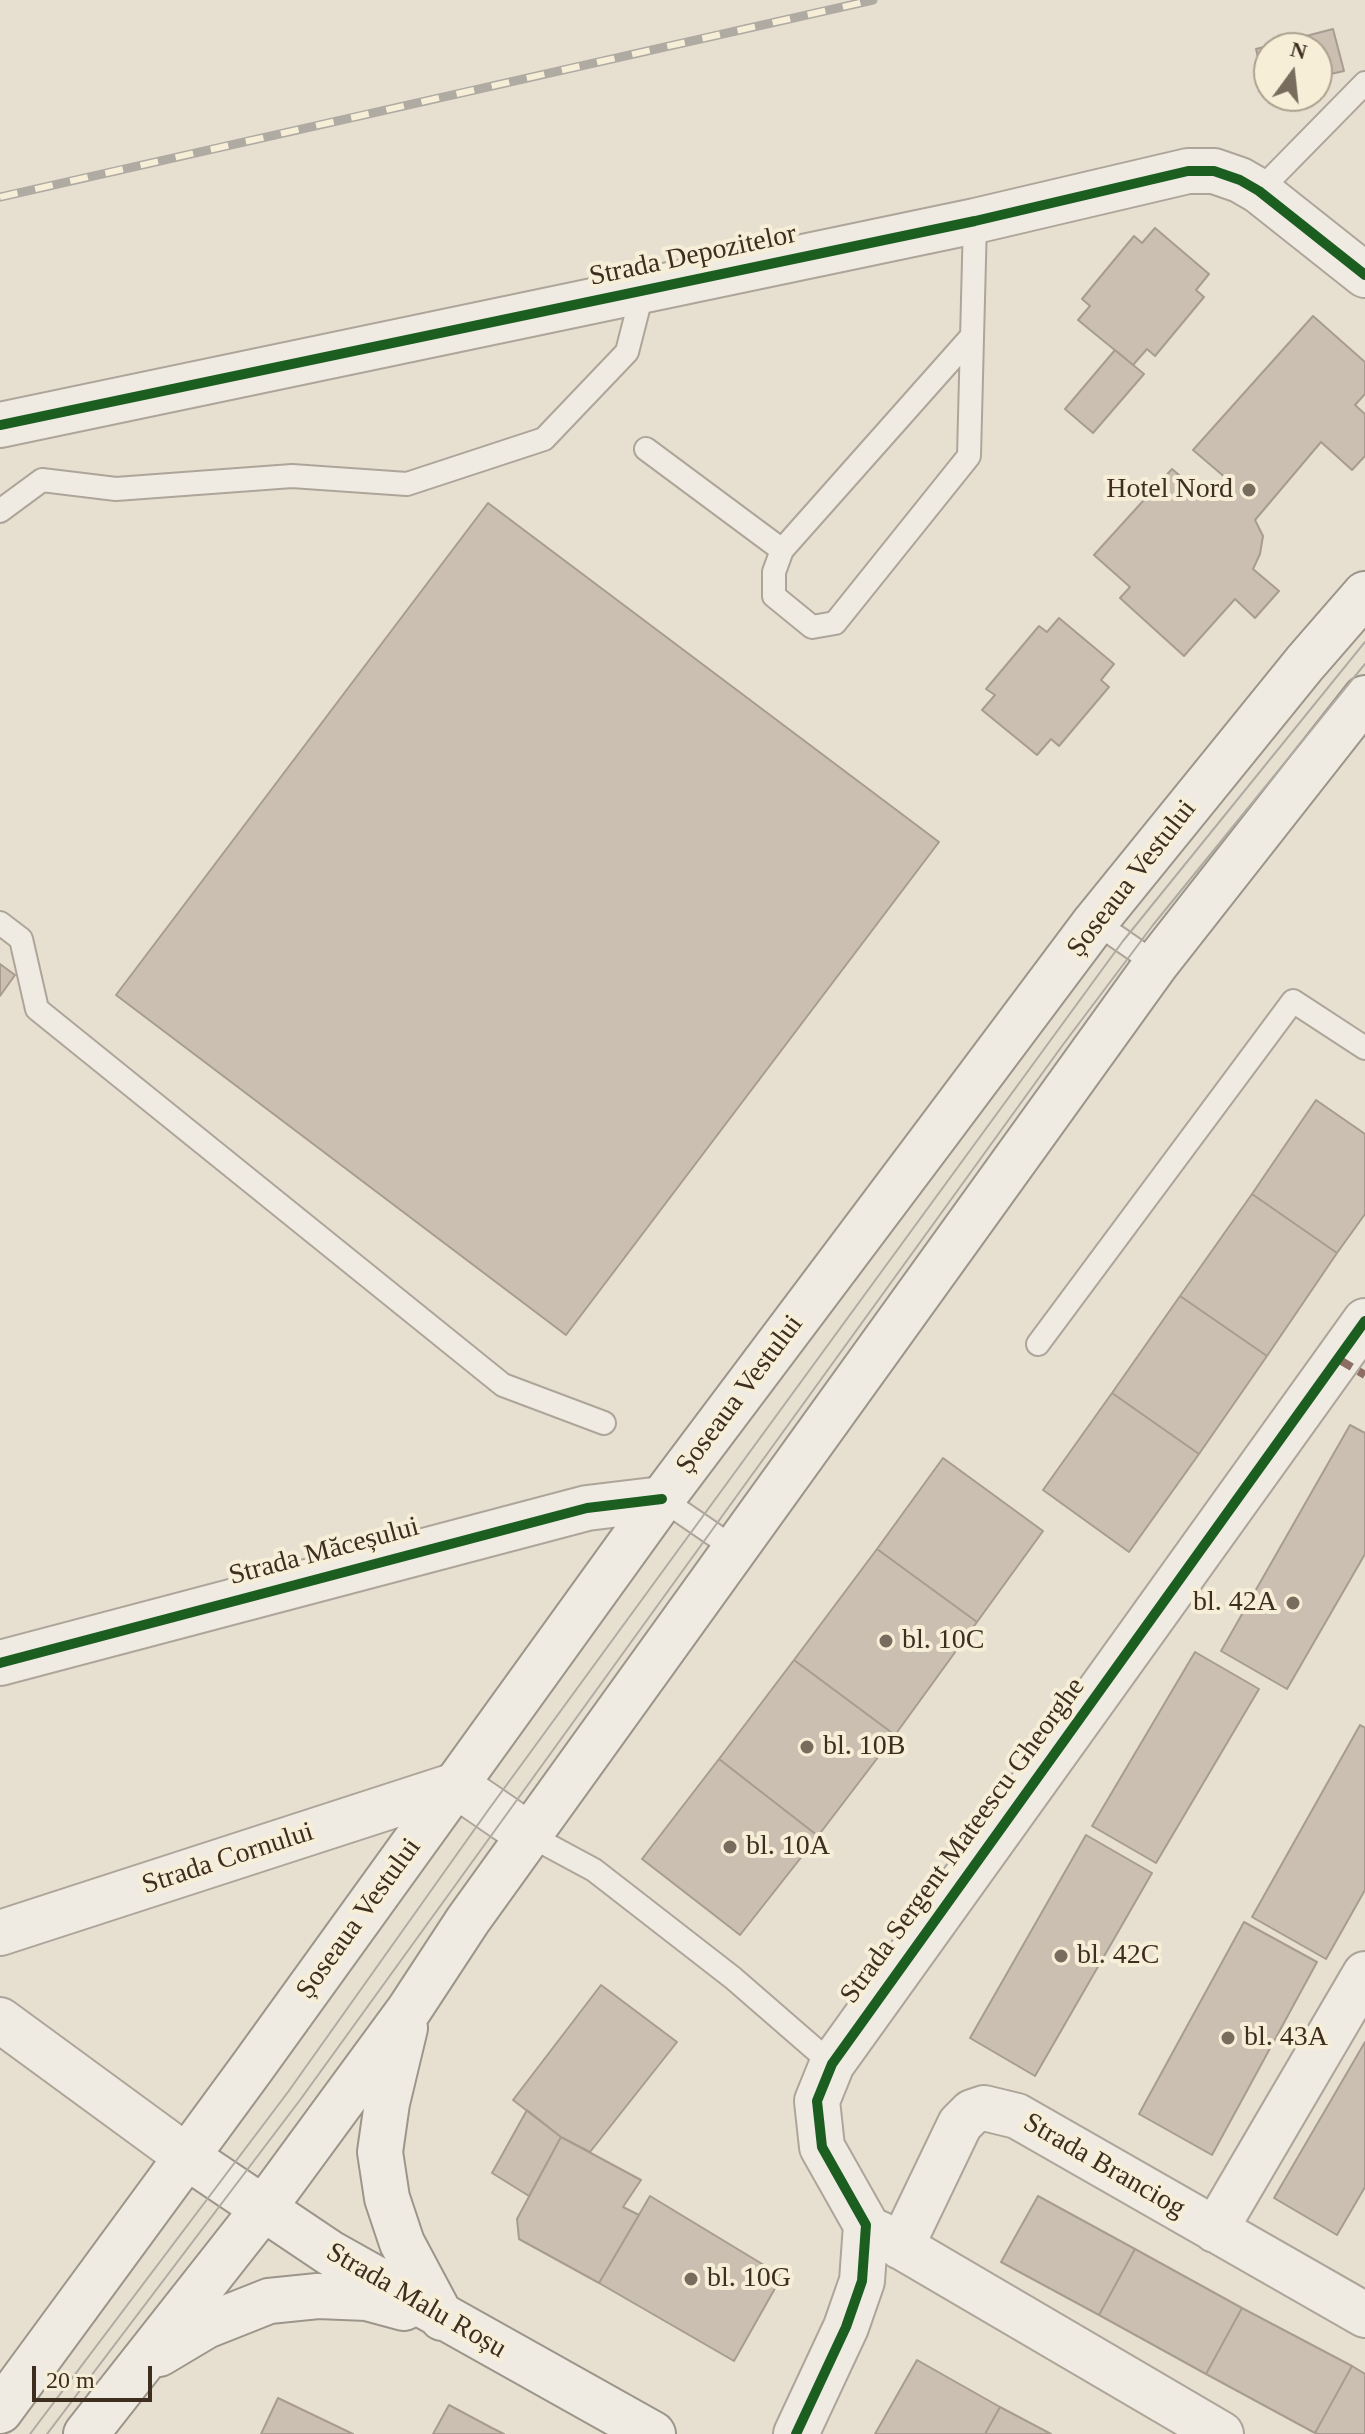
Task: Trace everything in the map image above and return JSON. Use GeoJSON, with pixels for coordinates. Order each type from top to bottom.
{"type":"FeatureCollection","features":[{"type":"Feature","properties":{"kind":"main road","name":"Strada Depozitelor"},"geometry":{"type":"LineString","coordinates":[[0,425],[975,221],[1188,171],[1214,171],[1259,191],[1365,275]]}},
{"type":"Feature","properties":{"kind":"main road","name":"Șoseaua Vestului"},"geometry":{"type":"LineString","coordinates":[[0,2411],[662,1499],[1095,922],[1305,663],[1365,594]]}},
{"type":"Feature","properties":{"kind":"main road"},"geometry":{"type":"LineString","coordinates":[[86,2434],[263,2209],[409,2010],[468,1920],[1156,964],[1365,698]]}},
{"type":"Feature","properties":{"kind":"main road","name":"Strada Sergent Mateescu Gheorghe"},"geometry":{"type":"LineString","coordinates":[[884,2236],[822,2147],[817,2101],[832,2064],[1352,1367],[1365,1321]]}},
{"type":"Feature","properties":{"kind":"main road","name":"Strada Măceșului"},"geometry":{"type":"LineString","coordinates":[[0,1663],[587,1508],[662,1499]]}},
{"type":"Feature","properties":{"kind":"main road"},"geometry":{"type":"LineString","coordinates":[[456,1785],[529,1835]]}},
{"type":"Feature","properties":{"kind":"main road","name":"Strada Cornului"},"geometry":{"type":"LineString","coordinates":[[0,1933],[456,1785]]}},
{"type":"Feature","properties":{"kind":"main road"},"geometry":{"type":"LineString","coordinates":[[1215,2230],[1365,1974]]}},
{"type":"Feature","properties":{"kind":"main road"},"geometry":{"type":"LineString","coordinates":[[409,2010],[387,2103],[380,2152],[387,2198],[402,2243],[442,2318]]}},
{"type":"Feature","properties":{"kind":"main road","name":"Strada Malu Roșu"},"geometry":{"type":"LineString","coordinates":[[0,2020],[187,2157],[330,2253],[653,2434]]}},
{"type":"Feature","properties":{"kind":"main road","name":"Strada Branciog"},"geometry":{"type":"LineString","coordinates":[[884,2236],[960,2124],[972,2112],[984,2108],[1017,2116],[1365,2315]]}},
{"type":"Feature","properties":{"kind":"main road"},"geometry":{"type":"LineString","coordinates":[[796,2434],[884,2236],[1221,2434]]}},
{"type":"Feature","properties":{"kind":"main road"},"geometry":{"type":"LineString","coordinates":[[139,2366],[206,2326],[269,2301],[318,2296],[367,2298],[442,2318]]}},
{"type":"Feature","properties":{"kind":"lane"},"geometry":{"type":"LineString","coordinates":[[1259,191],[1365,83]]}},
{"type":"Feature","properties":{"kind":"lane"},"geometry":{"type":"LineString","coordinates":[[972,336],[782,550],[774,572],[774,596],[812,627],[835,623],[969,456],[975,221]]}},
{"type":"Feature","properties":{"kind":"lane"},"geometry":{"type":"LineString","coordinates":[[0,511],[42,480],[116,489],[292,476],[407,484],[544,439],[627,352],[638,309],[638,292]]}},
{"type":"Feature","properties":{"kind":"lane"},"geometry":{"type":"LineString","coordinates":[[646,449],[782,550]]}},
{"type":"Feature","properties":{"kind":"lane"},"geometry":{"type":"LineString","coordinates":[[1095,922],[1156,964]]}},
{"type":"Feature","properties":{"kind":"lane"},"geometry":{"type":"LineString","coordinates":[[0,923],[21,939],[37,1009],[503,1385],[604,1423]]}},
{"type":"Feature","properties":{"kind":"lane"},"geometry":{"type":"LineString","coordinates":[[1038,1344],[1293,1001],[1365,1048]]}},
{"type":"Feature","properties":{"kind":"lane"},"geometry":{"type":"LineString","coordinates":[[662,1499],[735,1549]]}},
{"type":"Feature","properties":{"kind":"lane"},"geometry":{"type":"LineString","coordinates":[[529,1835],[594,1870],[733,1978],[832,2064]]}},
{"type":"Feature","properties":{"kind":"building"},"geometry":{"type":"Polygon","coordinates":[[[1333,29],[1344,71],[1333,73],[1333,32],[1321,32],[1333,29]]]}},
{"type":"Feature","properties":{"kind":"building"},"geometry":{"type":"Polygon","coordinates":[[[1155,228],[1209,274],[1196,290],[1204,297],[1155,356],[1147,349],[1133,365],[1078,320],[1090,306],[1082,299],[1134,236],[1142,243],[1155,228]]]}},
{"type":"Feature","properties":{"kind":"building","name":"Hotel Nord"},"geometry":{"type":"Polygon","coordinates":[[[1313,316],[1365,362],[1365,394],[1355,405],[1365,414],[1365,456],[1352,470],[1321,442],[1255,520],[1263,536],[1253,569],[1279,591],[1255,618],[1235,599],[1184,656],[1120,598],[1130,587],[1094,555],[1172,469],[1208,500],[1227,479],[1193,450],[1313,316]]]}},
{"type":"Feature","properties":{"kind":"building"},"geometry":{"type":"Polygon","coordinates":[[[1115,350],[1144,374],[1093,433],[1065,409],[1115,350]]]}},
{"type":"Feature","properties":{"kind":"building"},"geometry":{"type":"Polygon","coordinates":[[[488,503],[939,842],[566,1335],[116,995],[488,503]]]}},
{"type":"Feature","properties":{"kind":"building"},"geometry":{"type":"Polygon","coordinates":[[[1059,618],[1114,664],[1101,680],[1109,687],[1059,746],[1051,739],[1037,755],[982,710],[995,695],[986,689],[1039,626],[1047,632],[1059,618]]]}},
{"type":"Feature","properties":{"kind":"building"},"geometry":{"type":"Polygon","coordinates":[[[0,964],[15,975],[0,996],[0,964]]]}},
{"type":"Feature","properties":{"kind":"building"},"geometry":{"type":"Polygon","coordinates":[[[1316,1100],[1365,1134],[1365,1214],[1337,1253],[1252,1194],[1316,1100]]]}},
{"type":"Feature","properties":{"kind":"building"},"geometry":{"type":"Polygon","coordinates":[[[1252,1194],[1337,1253],[1267,1356],[1180,1296],[1252,1194]]]}},
{"type":"Feature","properties":{"kind":"building"},"geometry":{"type":"Polygon","coordinates":[[[1180,1296],[1267,1356],[1199,1454],[1112,1393],[1180,1296]]]}},
{"type":"Feature","properties":{"kind":"building"},"geometry":{"type":"Polygon","coordinates":[[[1112,1393],[1199,1454],[1129,1552],[1043,1490],[1112,1393]]]}},
{"type":"Feature","properties":{"kind":"building","name":"bl. 42A"},"geometry":{"type":"Polygon","coordinates":[[[1350,1425],[1365,1433],[1365,1554],[1287,1689],[1221,1651],[1350,1425]]]}},
{"type":"Feature","properties":{"kind":"building"},"geometry":{"type":"Polygon","coordinates":[[[943,1458],[1043,1531],[977,1622],[877,1549],[943,1458]]]}},
{"type":"Feature","properties":{"kind":"building","name":"bl. 10C"},"geometry":{"type":"Polygon","coordinates":[[[877,1549],[977,1622],[895,1735],[794,1660],[877,1549]]]}},
{"type":"Feature","properties":{"kind":"building"},"geometry":{"type":"Polygon","coordinates":[[[1195,1652],[1259,1689],[1156,1863],[1092,1826],[1195,1652]]]}},
{"type":"Feature","properties":{"kind":"building","name":"bl. 10B"},"geometry":{"type":"Polygon","coordinates":[[[794,1660],[895,1735],[818,1836],[719,1759],[794,1660]]]}},
{"type":"Feature","properties":{"kind":"building"},"geometry":{"type":"Polygon","coordinates":[[[1360,1725],[1365,1728],[1365,1890],[1326,1959],[1252,1917],[1360,1725]]]}},
{"type":"Feature","properties":{"kind":"building","name":"bl. 10A"},"geometry":{"type":"Polygon","coordinates":[[[719,1759],[818,1836],[740,1935],[642,1859],[719,1759]]]}},
{"type":"Feature","properties":{"kind":"building","name":"bl. 42C"},"geometry":{"type":"Polygon","coordinates":[[[1086,1835],[1152,1873],[1035,2076],[970,2038],[1086,1835]]]}},
{"type":"Feature","properties":{"kind":"building","name":"bl. 43A"},"geometry":{"type":"Polygon","coordinates":[[[1244,1922],[1317,1962],[1212,2155],[1139,2114],[1244,1922]]]}},
{"type":"Feature","properties":{"kind":"building"},"geometry":{"type":"Polygon","coordinates":[[[601,1985],[677,2042],[590,2152],[561,2137],[513,2100],[601,1985]]]}},
{"type":"Feature","properties":{"kind":"building"},"geometry":{"type":"Polygon","coordinates":[[[1365,2042],[1365,2187],[1337,2235],[1274,2198],[1365,2042]]]}},
{"type":"Feature","properties":{"kind":"building"},"geometry":{"type":"Polygon","coordinates":[[[527,2110],[561,2137],[529,2196],[492,2173],[527,2110]]]}},
{"type":"Feature","properties":{"kind":"building"},"geometry":{"type":"Polygon","coordinates":[[[561,2137],[641,2180],[623,2207],[639,2215],[599,2283],[519,2239],[517,2219],[561,2137]]]}},
{"type":"Feature","properties":{"kind":"building","name":"bl. 10G"},"geometry":{"type":"Polygon","coordinates":[[[650,2196],[782,2276],[734,2361],[599,2283],[650,2196]]]}},
{"type":"Feature","properties":{"kind":"building"},"geometry":{"type":"Polygon","coordinates":[[[1038,2196],[1135,2249],[1099,2315],[1001,2262],[1038,2196]]]}},
{"type":"Feature","properties":{"kind":"building"},"geometry":{"type":"Polygon","coordinates":[[[1135,2249],[1242,2308],[1206,2374],[1099,2315],[1135,2249]]]}},
{"type":"Feature","properties":{"kind":"building"},"geometry":{"type":"Polygon","coordinates":[[[1242,2308],[1352,2366],[1315,2433],[1206,2374],[1242,2308]]]}},
{"type":"Feature","properties":{"kind":"building"},"geometry":{"type":"Polygon","coordinates":[[[917,2360],[1000,2407],[985,2434],[875,2434],[917,2360]]]}},
{"type":"Feature","properties":{"kind":"building"},"geometry":{"type":"Polygon","coordinates":[[[1352,2366],[1365,2374],[1365,2434],[1315,2433],[1352,2366]]]}},
{"type":"Feature","properties":{"kind":"building"},"geometry":{"type":"Polygon","coordinates":[[[278,2398],[353,2434],[261,2434],[278,2398]]]}},
{"type":"Feature","properties":{"kind":"building"},"geometry":{"type":"Polygon","coordinates":[[[449,2405],[492,2428],[504,2434],[433,2434],[449,2405]]]}},
{"type":"Feature","properties":{"kind":"building"},"geometry":{"type":"Polygon","coordinates":[[[1000,2407],[1051,2434],[985,2434],[1000,2407]]]}},
{"type":"Feature","properties":{"kind":"tram line"},"geometry":{"type":"LineString","coordinates":[[30,2434],[288,2092],[489,1809],[1123,941],[1365,642]]}},
{"type":"Feature","properties":{"kind":"tram line"},"geometry":{"type":"LineString","coordinates":[[47,2434],[300,2100],[1062,1046],[1153,925],[1365,664]]}},
{"type":"Feature","properties":{"kind":"railway"},"geometry":{"type":"LineString","coordinates":[[0,197],[873,0]]}},
{"type":"Feature","properties":{"kind":"marked path"},"geometry":{"type":"LineString","coordinates":[[1338,1359],[1365,1375]]}},
{"type":"Feature","properties":{"kind":"cycle path"},"geometry":{"type":"LineString","coordinates":[[0,425],[975,221],[1188,171],[1214,171],[1259,191],[1365,275]]}},
{"type":"Feature","properties":{"kind":"cycle path"},"geometry":{"type":"LineString","coordinates":[[796,2434],[846,2327],[862,2281],[866,2225],[822,2147],[817,2101],[832,2064],[1365,1321]]}},
{"type":"Feature","properties":{"kind":"cycle path"},"geometry":{"type":"LineString","coordinates":[[0,1663],[587,1508],[662,1499]]}},
{"type":"Feature","properties":{"kind":"place","name":"Hotel Nord"},"geometry":{"type":"Point","coordinates":[1249,490]}},
{"type":"Feature","properties":{"kind":"place","name":"bl. 42A"},"geometry":{"type":"Point","coordinates":[1293,1603]}},
{"type":"Feature","properties":{"kind":"place","name":"bl. 10C"},"geometry":{"type":"Point","coordinates":[886,1641]}},
{"type":"Feature","properties":{"kind":"place","name":"bl. 10B"},"geometry":{"type":"Point","coordinates":[807,1747]}},
{"type":"Feature","properties":{"kind":"place","name":"bl. 10A"},"geometry":{"type":"Point","coordinates":[730,1847]}},
{"type":"Feature","properties":{"kind":"place","name":"bl. 42C"},"geometry":{"type":"Point","coordinates":[1061,1956]}},
{"type":"Feature","properties":{"kind":"place","name":"bl. 43A"},"geometry":{"type":"Point","coordinates":[1228,2038]}},
{"type":"Feature","properties":{"kind":"place","name":"bl. 10G"},"geometry":{"type":"Point","coordinates":[691,2279]}}]}
